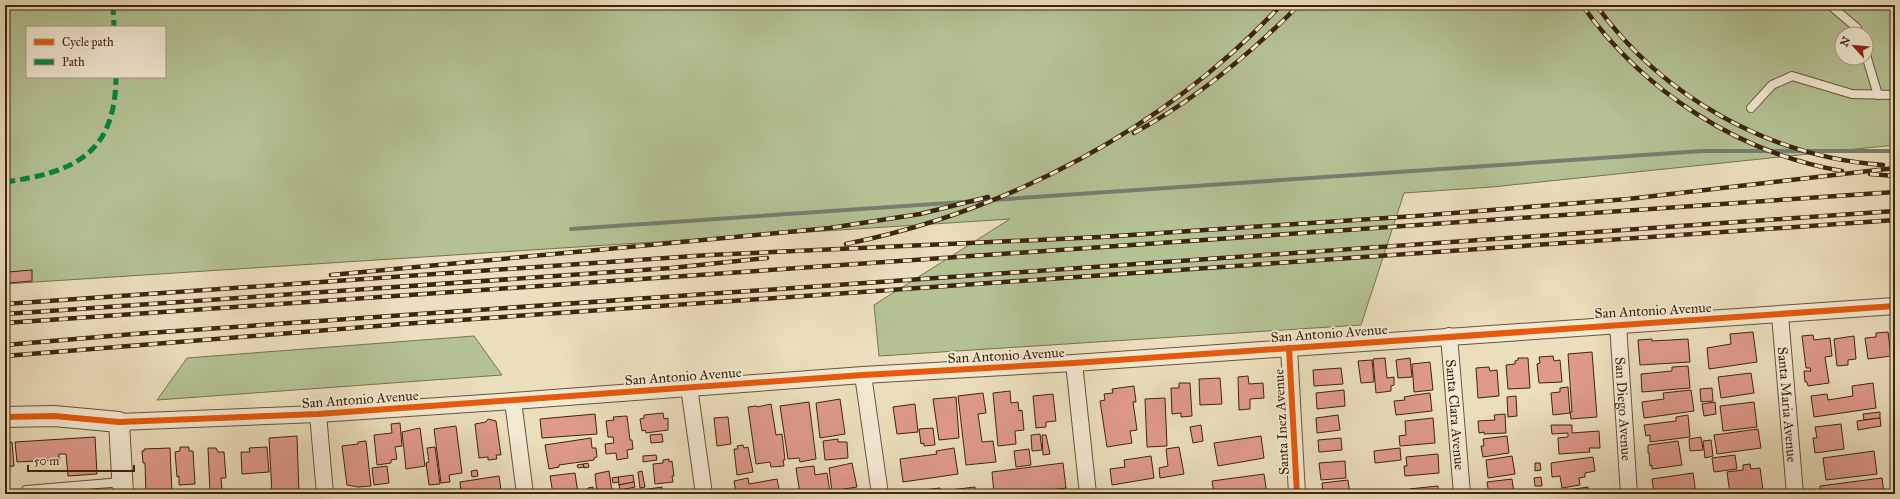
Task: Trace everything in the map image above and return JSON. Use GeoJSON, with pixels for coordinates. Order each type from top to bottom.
{"type":"FeatureCollection","features":[{"type":"Feature","properties":{"kind":"street","name":"San Antonio Avenue"},"geometry":{"type":"LineString","coordinates":[[118,422],[318,414],[863,375],[1074,363],[1618,324],[1780,315],[1895,306]]}},
{"type":"Feature","properties":{"kind":"street","name":"Santa Maria Avenue"},"geometry":{"type":"LineString","coordinates":[[1780,315],[1795,494]]}},
{"type":"Feature","properties":{"kind":"street","name":"San Diego Avenue"},"geometry":{"type":"LineString","coordinates":[[1618,324],[1629,494]]}},
{"type":"Feature","properties":{"kind":"street","name":"Santa Clara Avenue"},"geometry":{"type":"LineString","coordinates":[[1449,336],[1462,494]]}},
{"type":"Feature","properties":{"kind":"street","name":"Santa Inez Avenue"},"geometry":{"type":"LineString","coordinates":[[1289,348],[1297,494]]}},
{"type":"Feature","properties":{"kind":"street"},"geometry":{"type":"LineString","coordinates":[[1074,363],[1088,494]]}},
{"type":"Feature","properties":{"kind":"street"},"geometry":{"type":"LineString","coordinates":[[863,375],[880,494]]}},
{"type":"Feature","properties":{"kind":"street"},"geometry":{"type":"LineString","coordinates":[[689,387],[704,494]]}},
{"type":"Feature","properties":{"kind":"street"},"geometry":{"type":"LineString","coordinates":[[514,401],[525,494]]}},
{"type":"Feature","properties":{"kind":"street"},"geometry":{"type":"LineString","coordinates":[[318,414],[325,494]]}},
{"type":"Feature","properties":{"kind":"street"},"geometry":{"type":"LineString","coordinates":[[5,417],[54,416],[118,422],[122,488]]}},
{"type":"Feature","properties":{"kind":"lane"},"geometry":{"type":"LineString","coordinates":[[1830,5],[1855,26]]}},
{"type":"Feature","properties":{"kind":"lane"},"geometry":{"type":"LineString","coordinates":[[1869,66],[1878,95]]}},
{"type":"Feature","properties":{"kind":"lane"},"geometry":{"type":"LineString","coordinates":[[1752,108],[1772,85],[1792,76],[1852,94],[1895,95]]}},
{"type":"Feature","properties":{"kind":"lane"},"geometry":{"type":"LineString","coordinates":[[26,494],[26,490],[122,488]]}},
{"type":"Feature","properties":{"kind":"green space"},"geometry":{"type":"Polygon","coordinates":[[[5,5],[1895,5],[1895,145],[1492,187],[1404,193],[1361,325],[879,356],[874,305],[1010,219],[5,284],[5,5]]]}},
{"type":"Feature","properties":{"kind":"green space"},"geometry":{"type":"Polygon","coordinates":[[[474,336],[502,375],[157,400],[187,358],[474,336]]]}},
{"type":"Feature","properties":{"kind":"building"},"geometry":{"type":"Polygon","coordinates":[[[32,270],[32,281],[9,283],[8,272],[32,270]]]}},
{"type":"Feature","properties":{"kind":"building"},"geometry":{"type":"Polygon","coordinates":[[[1753,332],[1757,362],[1709,369],[1707,348],[1731,344],[1730,334],[1753,332]]]}},
{"type":"Feature","properties":{"kind":"building"},"geometry":{"type":"Polygon","coordinates":[[[1888,332],[1891,356],[1868,359],[1865,338],[1876,337],[1876,333],[1888,332]]]}},
{"type":"Feature","properties":{"kind":"building"},"geometry":{"type":"Polygon","coordinates":[[[1813,335],[1814,340],[1830,338],[1832,356],[1825,357],[1829,383],[1808,386],[1807,382],[1805,382],[1804,371],[1811,371],[1810,368],[1806,368],[1802,336],[1813,335]]]}},
{"type":"Feature","properties":{"kind":"building"},"geometry":{"type":"Polygon","coordinates":[[[1854,336],[1856,359],[1848,360],[1848,365],[1837,366],[1834,339],[1854,336]]]}},
{"type":"Feature","properties":{"kind":"building"},"geometry":{"type":"Polygon","coordinates":[[[1652,339],[1652,341],[1688,339],[1690,362],[1640,365],[1638,340],[1652,339]]]}},
{"type":"Feature","properties":{"kind":"building"},"geometry":{"type":"Polygon","coordinates":[[[1592,352],[1597,417],[1571,419],[1570,412],[1572,412],[1568,354],[1592,352]]]}},
{"type":"Feature","properties":{"kind":"building"},"geometry":{"type":"Polygon","coordinates":[[[1553,356],[1554,361],[1560,360],[1562,382],[1539,383],[1537,364],[1540,363],[1539,357],[1553,356]]]}},
{"type":"Feature","properties":{"kind":"building"},"geometry":{"type":"Polygon","coordinates":[[[1385,358],[1387,378],[1394,377],[1394,385],[1391,386],[1391,391],[1376,393],[1373,359],[1385,358]]]}},
{"type":"Feature","properties":{"kind":"building"},"geometry":{"type":"Polygon","coordinates":[[[1410,358],[1412,377],[1398,378],[1396,360],[1410,358]]]}},
{"type":"Feature","properties":{"kind":"building"},"geometry":{"type":"Polygon","coordinates":[[[1518,358],[1528,358],[1530,388],[1508,389],[1506,365],[1515,364],[1515,361],[1518,360],[1518,358]]]}},
{"type":"Feature","properties":{"kind":"building"},"geometry":{"type":"Polygon","coordinates":[[[1372,360],[1374,382],[1361,383],[1358,361],[1372,360]]]}},
{"type":"Feature","properties":{"kind":"building"},"geometry":{"type":"Polygon","coordinates":[[[1430,362],[1433,390],[1414,392],[1412,364],[1430,362]]]}},
{"type":"Feature","properties":{"kind":"building"},"geometry":{"type":"Polygon","coordinates":[[[1688,366],[1690,388],[1642,392],[1641,374],[1672,371],[1672,367],[1688,366]]]}},
{"type":"Feature","properties":{"kind":"building"},"geometry":{"type":"Polygon","coordinates":[[[1489,367],[1490,371],[1497,370],[1499,396],[1478,398],[1476,368],[1489,367]]]}},
{"type":"Feature","properties":{"kind":"building"},"geometry":{"type":"Polygon","coordinates":[[[1341,368],[1343,384],[1314,386],[1313,370],[1341,368]]]}},
{"type":"Feature","properties":{"kind":"building"},"geometry":{"type":"Polygon","coordinates":[[[1751,373],[1754,393],[1721,398],[1718,377],[1751,373]]]}},
{"type":"Feature","properties":{"kind":"building"},"geometry":{"type":"Polygon","coordinates":[[[1248,376],[1249,384],[1263,383],[1264,398],[1250,399],[1250,409],[1239,410],[1238,377],[1248,376]]]}},
{"type":"Feature","properties":{"kind":"building"},"geometry":{"type":"Polygon","coordinates":[[[1220,378],[1222,404],[1200,405],[1199,379],[1220,378]]]}},
{"type":"Feature","properties":{"kind":"building"},"geometry":{"type":"Polygon","coordinates":[[[1179,383],[1190,383],[1192,416],[1181,417],[1181,413],[1172,414],[1171,388],[1179,388],[1179,383]]]}},
{"type":"Feature","properties":{"kind":"building"},"geometry":{"type":"Polygon","coordinates":[[[1873,383],[1876,408],[1814,417],[1811,396],[1827,394],[1828,400],[1853,396],[1852,386],[1873,383]]]}},
{"type":"Feature","properties":{"kind":"building"},"geometry":{"type":"Polygon","coordinates":[[[1134,386],[1136,402],[1133,402],[1137,430],[1130,431],[1132,443],[1107,447],[1100,401],[1105,400],[1104,394],[1113,393],[1112,389],[1134,386]]]}},
{"type":"Feature","properties":{"kind":"building"},"geometry":{"type":"Polygon","coordinates":[[[1568,387],[1570,413],[1553,415],[1551,393],[1560,392],[1560,388],[1568,387]]]}},
{"type":"Feature","properties":{"kind":"building"},"geometry":{"type":"Polygon","coordinates":[[[1712,388],[1713,401],[1701,402],[1700,389],[1712,388]]]}},
{"type":"Feature","properties":{"kind":"building"},"geometry":{"type":"Polygon","coordinates":[[[1344,390],[1345,406],[1317,409],[1316,393],[1344,390]]]}},
{"type":"Feature","properties":{"kind":"building"},"geometry":{"type":"Polygon","coordinates":[[[1691,390],[1694,411],[1644,418],[1642,402],[1664,399],[1663,393],[1691,390]]]}},
{"type":"Feature","properties":{"kind":"building"},"geometry":{"type":"Polygon","coordinates":[[[1010,391],[1011,403],[1018,402],[1019,411],[1022,410],[1024,430],[1015,431],[1016,444],[998,446],[993,393],[1010,391]]]}},
{"type":"Feature","properties":{"kind":"building"},"geometry":{"type":"Polygon","coordinates":[[[983,393],[986,413],[978,414],[982,442],[993,441],[996,462],[966,465],[958,396],[983,393]]]}},
{"type":"Feature","properties":{"kind":"building"},"geometry":{"type":"Polygon","coordinates":[[[1430,393],[1432,411],[1396,415],[1394,401],[1405,400],[1404,397],[1430,393]]]}},
{"type":"Feature","properties":{"kind":"building"},"geometry":{"type":"Polygon","coordinates":[[[1053,394],[1056,421],[1046,422],[1046,427],[1036,428],[1033,396],[1053,394]]]}},
{"type":"Feature","properties":{"kind":"building"},"geometry":{"type":"Polygon","coordinates":[[[1516,396],[1517,416],[1508,417],[1507,397],[1516,396]]]}},
{"type":"Feature","properties":{"kind":"building"},"geometry":{"type":"Polygon","coordinates":[[[956,397],[959,438],[939,440],[933,399],[956,397]]]}},
{"type":"Feature","properties":{"kind":"building"},"geometry":{"type":"Polygon","coordinates":[[[1165,398],[1167,446],[1147,447],[1145,399],[1165,398]]]}},
{"type":"Feature","properties":{"kind":"building"},"geometry":{"type":"Polygon","coordinates":[[[840,399],[845,434],[820,438],[816,403],[840,399]]]}},
{"type":"Feature","properties":{"kind":"building"},"geometry":{"type":"Polygon","coordinates":[[[809,402],[816,459],[800,462],[799,458],[788,459],[780,406],[809,402]]]}},
{"type":"Feature","properties":{"kind":"building"},"geometry":{"type":"Polygon","coordinates":[[[1715,402],[1716,414],[1704,416],[1702,404],[1715,402]]]}},
{"type":"Feature","properties":{"kind":"building"},"geometry":{"type":"Polygon","coordinates":[[[1754,402],[1757,427],[1723,431],[1720,406],[1754,402]]]}},
{"type":"Feature","properties":{"kind":"building"},"geometry":{"type":"Polygon","coordinates":[[[771,404],[776,435],[782,434],[785,460],[783,460],[784,466],[771,467],[770,462],[756,464],[748,407],[771,404]]]}},
{"type":"Feature","properties":{"kind":"building"},"geometry":{"type":"Polygon","coordinates":[[[915,404],[918,432],[897,434],[893,407],[915,404]]]}},
{"type":"Feature","properties":{"kind":"building"},"geometry":{"type":"Polygon","coordinates":[[[1880,412],[1880,418],[1864,420],[1863,414],[1880,412]]]}},
{"type":"Feature","properties":{"kind":"building"},"geometry":{"type":"Polygon","coordinates":[[[663,413],[664,419],[668,418],[668,430],[646,433],[645,430],[642,431],[640,419],[644,418],[644,415],[663,413]]]}},
{"type":"Feature","properties":{"kind":"building"},"geometry":{"type":"Polygon","coordinates":[[[595,414],[597,434],[542,438],[540,419],[595,414]]]}},
{"type":"Feature","properties":{"kind":"building"},"geometry":{"type":"Polygon","coordinates":[[[1505,414],[1506,433],[1479,433],[1478,421],[1495,420],[1494,415],[1505,414]]]}},
{"type":"Feature","properties":{"kind":"building"},"geometry":{"type":"Polygon","coordinates":[[[1338,415],[1340,430],[1317,433],[1316,418],[1338,415]]]}},
{"type":"Feature","properties":{"kind":"building"},"geometry":{"type":"Polygon","coordinates":[[[1688,415],[1690,437],[1650,442],[1650,435],[1646,436],[1644,425],[1676,421],[1676,417],[1688,415]]]}},
{"type":"Feature","properties":{"kind":"building"},"geometry":{"type":"Polygon","coordinates":[[[627,416],[630,440],[632,440],[633,449],[627,450],[628,458],[617,460],[616,453],[606,454],[605,444],[614,443],[613,437],[608,437],[606,421],[614,420],[613,417],[627,416]]]}},
{"type":"Feature","properties":{"kind":"building"},"geometry":{"type":"Polygon","coordinates":[[[728,417],[731,444],[717,446],[714,418],[728,417]]]}},
{"type":"Feature","properties":{"kind":"building"},"geometry":{"type":"Polygon","coordinates":[[[1433,418],[1435,443],[1400,446],[1399,436],[1406,435],[1405,421],[1433,418]]]}},
{"type":"Feature","properties":{"kind":"building"},"geometry":{"type":"Polygon","coordinates":[[[1880,418],[1881,426],[1858,430],[1857,421],[1880,418]]]}},
{"type":"Feature","properties":{"kind":"building"},"geometry":{"type":"Polygon","coordinates":[[[488,419],[496,421],[501,455],[496,455],[497,459],[488,460],[488,457],[479,458],[475,424],[486,422],[488,419]]]}},
{"type":"Feature","properties":{"kind":"building"},"geometry":{"type":"Polygon","coordinates":[[[400,423],[402,446],[395,447],[397,459],[391,460],[391,463],[377,465],[374,435],[392,433],[391,424],[400,423]]]}},
{"type":"Feature","properties":{"kind":"building"},"geometry":{"type":"Polygon","coordinates":[[[1841,424],[1844,449],[1815,453],[1813,438],[1817,438],[1815,427],[1841,424]]]}},
{"type":"Feature","properties":{"kind":"building"},"geometry":{"type":"Polygon","coordinates":[[[1201,425],[1203,441],[1193,443],[1190,427],[1201,425]]]}},
{"type":"Feature","properties":{"kind":"building"},"geometry":{"type":"Polygon","coordinates":[[[1551,425],[1572,425],[1572,433],[1599,431],[1600,448],[1589,448],[1590,452],[1559,454],[1558,438],[1568,437],[1568,433],[1552,434],[1551,425]]]}},
{"type":"Feature","properties":{"kind":"building"},"geometry":{"type":"Polygon","coordinates":[[[456,426],[462,473],[449,475],[450,482],[441,483],[434,429],[456,426]]]}},
{"type":"Feature","properties":{"kind":"building"},"geometry":{"type":"Polygon","coordinates":[[[420,428],[425,466],[406,469],[402,432],[420,428]]]}},
{"type":"Feature","properties":{"kind":"building"},"geometry":{"type":"Polygon","coordinates":[[[933,428],[935,445],[924,446],[924,443],[921,444],[919,429],[933,428]]]}},
{"type":"Feature","properties":{"kind":"building"},"geometry":{"type":"Polygon","coordinates":[[[1758,429],[1761,448],[1717,454],[1714,435],[1758,429]]]}},
{"type":"Feature","properties":{"kind":"building"},"geometry":{"type":"Polygon","coordinates":[[[662,434],[663,442],[651,443],[650,435],[662,434]]]}},
{"type":"Feature","properties":{"kind":"building"},"geometry":{"type":"Polygon","coordinates":[[[1040,434],[1042,450],[1032,451],[1031,435],[1040,434]]]}},
{"type":"Feature","properties":{"kind":"building"},"geometry":{"type":"Polygon","coordinates":[[[1042,435],[1046,435],[1050,454],[1043,455],[1042,435]]]}},
{"type":"Feature","properties":{"kind":"building"},"geometry":{"type":"Polygon","coordinates":[[[297,436],[299,494],[272,494],[269,438],[297,436]]]}},
{"type":"Feature","properties":{"kind":"building"},"geometry":{"type":"Polygon","coordinates":[[[1261,436],[1264,458],[1218,466],[1214,443],[1261,436]]]}},
{"type":"Feature","properties":{"kind":"building"},"geometry":{"type":"Polygon","coordinates":[[[1507,436],[1509,453],[1483,457],[1481,446],[1484,446],[1483,439],[1507,436]]]}},
{"type":"Feature","properties":{"kind":"building"},"geometry":{"type":"Polygon","coordinates":[[[95,437],[97,474],[68,476],[66,454],[59,454],[59,460],[17,462],[15,442],[95,437]]]}},
{"type":"Feature","properties":{"kind":"building"},"geometry":{"type":"Polygon","coordinates":[[[1701,437],[1703,450],[1690,451],[1689,439],[1701,437]]]}},
{"type":"Feature","properties":{"kind":"building"},"geometry":{"type":"Polygon","coordinates":[[[591,438],[592,448],[596,448],[597,457],[594,458],[594,460],[559,465],[559,467],[549,469],[545,445],[591,438]]]}},
{"type":"Feature","properties":{"kind":"building"},"geometry":{"type":"Polygon","coordinates":[[[1341,438],[1342,450],[1319,452],[1318,440],[1341,438]]]}},
{"type":"Feature","properties":{"kind":"building"},"geometry":{"type":"Polygon","coordinates":[[[838,439],[838,442],[847,442],[848,458],[825,460],[823,441],[838,439]]]}},
{"type":"Feature","properties":{"kind":"building"},"geometry":{"type":"Polygon","coordinates":[[[1711,440],[1713,456],[1705,458],[1703,441],[1711,440]]]}},
{"type":"Feature","properties":{"kind":"building"},"geometry":{"type":"Polygon","coordinates":[[[366,441],[371,486],[358,487],[347,485],[342,446],[358,444],[358,442],[366,441]]]}},
{"type":"Feature","properties":{"kind":"building"},"geometry":{"type":"Polygon","coordinates":[[[1678,441],[1682,465],[1652,469],[1652,465],[1650,466],[1648,445],[1678,441]]]}},
{"type":"Feature","properties":{"kind":"building"},"geometry":{"type":"Polygon","coordinates":[[[12,442],[14,466],[5,467],[5,443],[12,442]]]}},
{"type":"Feature","properties":{"kind":"building"},"geometry":{"type":"Polygon","coordinates":[[[743,445],[744,448],[748,447],[753,472],[737,475],[734,449],[738,449],[737,446],[743,445]]]}},
{"type":"Feature","properties":{"kind":"building"},"geometry":{"type":"Polygon","coordinates":[[[180,447],[189,447],[189,451],[193,451],[195,484],[179,485],[175,452],[180,451],[180,447]]]}},
{"type":"Feature","properties":{"kind":"building"},"geometry":{"type":"Polygon","coordinates":[[[267,447],[269,472],[242,474],[241,452],[250,452],[249,448],[267,447]]]}},
{"type":"Feature","properties":{"kind":"building"},"geometry":{"type":"Polygon","coordinates":[[[435,447],[440,484],[429,485],[426,463],[429,462],[427,448],[435,447]]]}},
{"type":"Feature","properties":{"kind":"building"},"geometry":{"type":"Polygon","coordinates":[[[1179,447],[1184,474],[1160,478],[1159,468],[1168,466],[1166,449],[1179,447]]]}},
{"type":"Feature","properties":{"kind":"building"},"geometry":{"type":"Polygon","coordinates":[[[170,448],[172,494],[146,494],[145,463],[143,463],[142,451],[144,451],[144,449],[170,448]]]}},
{"type":"Feature","properties":{"kind":"building"},"geometry":{"type":"Polygon","coordinates":[[[208,448],[216,448],[218,452],[224,452],[226,478],[221,478],[222,491],[218,493],[210,492],[208,448]]]}},
{"type":"Feature","properties":{"kind":"building"},"geometry":{"type":"Polygon","coordinates":[[[954,448],[958,474],[903,482],[900,459],[937,454],[936,451],[954,448]]]}},
{"type":"Feature","properties":{"kind":"building"},"geometry":{"type":"Polygon","coordinates":[[[1400,448],[1401,460],[1375,463],[1374,451],[1400,448]]]}},
{"type":"Feature","properties":{"kind":"building"},"geometry":{"type":"Polygon","coordinates":[[[1029,449],[1031,465],[1016,467],[1014,451],[1029,449]]]}},
{"type":"Feature","properties":{"kind":"building"},"geometry":{"type":"Polygon","coordinates":[[[1874,451],[1877,474],[1826,480],[1823,458],[1874,451]]]}},
{"type":"Feature","properties":{"kind":"building"},"geometry":{"type":"Polygon","coordinates":[[[1438,454],[1439,473],[1405,476],[1404,466],[1407,466],[1406,457],[1438,454]]]}},
{"type":"Feature","properties":{"kind":"building"},"geometry":{"type":"Polygon","coordinates":[[[656,455],[657,460],[643,462],[643,456],[656,455]]]}},
{"type":"Feature","properties":{"kind":"building"},"geometry":{"type":"Polygon","coordinates":[[[1735,455],[1737,469],[1714,472],[1712,458],[1735,455]]]}},
{"type":"Feature","properties":{"kind":"building"},"geometry":{"type":"Polygon","coordinates":[[[1151,456],[1154,478],[1112,485],[1110,469],[1125,467],[1124,460],[1151,456]]]}},
{"type":"Feature","properties":{"kind":"building"},"geometry":{"type":"Polygon","coordinates":[[[1512,456],[1515,474],[1488,478],[1486,460],[1512,456]]]}},
{"type":"Feature","properties":{"kind":"building"},"geometry":{"type":"Polygon","coordinates":[[[1593,457],[1595,471],[1585,473],[1585,477],[1579,478],[1580,485],[1562,488],[1560,476],[1552,477],[1551,463],[1593,457]]]}},
{"type":"Feature","properties":{"kind":"building"},"geometry":{"type":"Polygon","coordinates":[[[669,459],[669,462],[672,461],[674,476],[672,476],[673,482],[655,484],[653,464],[663,463],[663,460],[669,459]]]}},
{"type":"Feature","properties":{"kind":"building"},"geometry":{"type":"Polygon","coordinates":[[[1345,461],[1346,478],[1321,480],[1319,463],[1345,461]]]}},
{"type":"Feature","properties":{"kind":"building"},"geometry":{"type":"Polygon","coordinates":[[[588,463],[589,467],[584,468],[583,464],[588,463]]]}},
{"type":"Feature","properties":{"kind":"building"},"geometry":{"type":"Polygon","coordinates":[[[852,463],[857,487],[832,491],[829,468],[852,463]]]}},
{"type":"Feature","properties":{"kind":"building"},"geometry":{"type":"Polygon","coordinates":[[[1063,463],[1066,488],[1015,494],[994,494],[992,472],[1063,463]]]}},
{"type":"Feature","properties":{"kind":"building"},"geometry":{"type":"Polygon","coordinates":[[[1535,463],[1540,463],[1541,470],[1535,471],[1535,463]]]}},
{"type":"Feature","properties":{"kind":"building"},"geometry":{"type":"Polygon","coordinates":[[[583,464],[584,467],[578,468],[577,465],[583,464]]]}},
{"type":"Feature","properties":{"kind":"building"},"geometry":{"type":"Polygon","coordinates":[[[1750,464],[1751,469],[1760,468],[1763,490],[1730,494],[1727,472],[1743,470],[1743,465],[1750,464]]]}},
{"type":"Feature","properties":{"kind":"building"},"geometry":{"type":"Polygon","coordinates":[[[387,466],[389,483],[374,485],[372,468],[387,466]]]}},
{"type":"Feature","properties":{"kind":"building"},"geometry":{"type":"Polygon","coordinates":[[[814,466],[815,475],[827,473],[830,492],[800,494],[796,468],[814,466]]]}},
{"type":"Feature","properties":{"kind":"building"},"geometry":{"type":"Polygon","coordinates":[[[477,470],[478,476],[472,477],[471,471],[477,470]]]}},
{"type":"Feature","properties":{"kind":"building"},"geometry":{"type":"Polygon","coordinates":[[[609,471],[612,491],[597,493],[595,474],[609,471]]]}},
{"type":"Feature","properties":{"kind":"building"},"geometry":{"type":"Polygon","coordinates":[[[642,471],[645,487],[640,488],[638,472],[642,471]]]}},
{"type":"Feature","properties":{"kind":"building"},"geometry":{"type":"Polygon","coordinates":[[[575,473],[578,494],[553,494],[550,476],[575,473]]]}},
{"type":"Feature","properties":{"kind":"building"},"geometry":{"type":"Polygon","coordinates":[[[1693,473],[1696,494],[1654,494],[1652,479],[1693,473]]]}},
{"type":"Feature","properties":{"kind":"building"},"geometry":{"type":"Polygon","coordinates":[[[1264,474],[1267,494],[1214,494],[1212,481],[1264,474]]]}},
{"type":"Feature","properties":{"kind":"building"},"geometry":{"type":"Polygon","coordinates":[[[1895,474],[1895,494],[1894,494],[1892,475],[1895,474]]]}},
{"type":"Feature","properties":{"kind":"building"},"geometry":{"type":"Polygon","coordinates":[[[633,475],[634,482],[619,485],[618,477],[633,475]]]}},
{"type":"Feature","properties":{"kind":"building"},"geometry":{"type":"Polygon","coordinates":[[[499,476],[501,490],[461,494],[460,482],[499,476]]]}},
{"type":"Feature","properties":{"kind":"building"},"geometry":{"type":"Polygon","coordinates":[[[618,477],[619,482],[613,483],[612,478],[618,477]]]}},
{"type":"Feature","properties":{"kind":"building"},"geometry":{"type":"Polygon","coordinates":[[[1541,477],[1542,486],[1535,486],[1534,478],[1541,477]]]}},
{"type":"Feature","properties":{"kind":"building"},"geometry":{"type":"Polygon","coordinates":[[[748,478],[749,484],[777,479],[780,494],[732,494],[736,492],[734,481],[748,478]]]}},
{"type":"Feature","properties":{"kind":"building"},"geometry":{"type":"Polygon","coordinates":[[[1882,478],[1884,494],[1821,494],[1820,486],[1882,478]]]}},
{"type":"Feature","properties":{"kind":"building"},"geometry":{"type":"Polygon","coordinates":[[[1512,479],[1514,494],[1489,494],[1487,482],[1512,479]]]}},
{"type":"Feature","properties":{"kind":"building"},"geometry":{"type":"Polygon","coordinates":[[[1348,480],[1350,494],[1323,494],[1322,483],[1348,480]]]}},
{"type":"Feature","properties":{"kind":"building"},"geometry":{"type":"Polygon","coordinates":[[[634,482],[635,487],[620,490],[619,485],[634,482]]]}},
{"type":"Feature","properties":{"kind":"building"},"geometry":{"type":"Polygon","coordinates":[[[1438,486],[1438,494],[1410,494],[1409,489],[1438,486]]]}},
{"type":"Feature","properties":{"kind":"building"},"geometry":{"type":"Polygon","coordinates":[[[593,487],[594,493],[589,494],[588,488],[593,487]]]}},
{"type":"Feature","properties":{"kind":"building"},"geometry":{"type":"Polygon","coordinates":[[[662,487],[662,492],[673,491],[673,494],[628,494],[628,492],[662,487]]]}},
{"type":"Feature","properties":{"kind":"building"},"geometry":{"type":"Polygon","coordinates":[[[975,487],[976,494],[942,494],[942,491],[975,487]]]}},
{"type":"Feature","properties":{"kind":"building"},"geometry":{"type":"Polygon","coordinates":[[[1588,487],[1588,491],[1597,490],[1597,494],[1562,494],[1561,491],[1588,487]]]}},
{"type":"Feature","properties":{"kind":"building"},"geometry":{"type":"Polygon","coordinates":[[[940,488],[941,494],[915,494],[915,491],[940,488]]]}},
{"type":"Feature","properties":{"kind":"building"},"geometry":{"type":"Polygon","coordinates":[[[452,489],[453,494],[441,494],[440,491],[452,489]]]}},
{"type":"Feature","properties":{"kind":"building"},"geometry":{"type":"Polygon","coordinates":[[[1143,490],[1144,494],[1119,494],[1143,490]]]}},
{"type":"Feature","properties":{"kind":"building"},"geometry":{"type":"Polygon","coordinates":[[[205,491],[205,494],[176,494],[176,493],[205,491]]]}},
{"type":"Feature","properties":{"kind":"waterway"},"geometry":{"type":"LineString","coordinates":[[571,229],[1702,151],[1895,151]]}},
{"type":"Feature","properties":{"kind":"railway"},"geometry":{"type":"LineString","coordinates":[[846,244],[907,229],[967,210],[1025,186],[1082,158],[1136,126],[1187,90],[1236,49],[1281,5]]}},
{"type":"Feature","properties":{"kind":"railway"},"geometry":{"type":"LineString","coordinates":[[1134,133],[1179,106],[1221,75],[1261,41],[1299,5]]}},
{"type":"Feature","properties":{"kind":"railway"},"geometry":{"type":"LineString","coordinates":[[1582,5],[1606,36],[1634,65],[1664,91],[1696,114],[1730,133],[1766,150],[1803,162],[1842,171]]}},
{"type":"Feature","properties":{"kind":"railway"},"geometry":{"type":"LineString","coordinates":[[1596,5],[1623,38],[1653,68],[1686,94],[1722,116],[1760,135],[1800,150],[1841,160],[1883,165]]}},
{"type":"Feature","properties":{"kind":"railway"},"geometry":{"type":"LineString","coordinates":[[5,304],[709,255],[1101,237],[1416,216],[1628,199],[1895,168]]}},
{"type":"Feature","properties":{"kind":"railway"},"geometry":{"type":"LineString","coordinates":[[1870,174],[1895,176]]}},
{"type":"Feature","properties":{"kind":"railway"},"geometry":{"type":"LineString","coordinates":[[5,323],[1895,192]]}},
{"type":"Feature","properties":{"kind":"railway"},"geometry":{"type":"LineString","coordinates":[[331,275],[830,228],[920,214],[988,197]]}},
{"type":"Feature","properties":{"kind":"railway"},"geometry":{"type":"LineString","coordinates":[[5,345],[134,334],[1895,211]]}},
{"type":"Feature","properties":{"kind":"railway"},"geometry":{"type":"LineString","coordinates":[[5,356],[402,324],[1895,220]]}},
{"type":"Feature","properties":{"kind":"railway"},"geometry":{"type":"LineString","coordinates":[[5,314],[671,268],[767,258]]}},
{"type":"Feature","properties":{"kind":"marked path"},"geometry":{"type":"LineString","coordinates":[[113,5],[114,26]]}},
{"type":"Feature","properties":{"kind":"marked path"},"geometry":{"type":"LineString","coordinates":[[5,182],[30,178],[51,172],[70,165],[86,155],[99,142],[108,125],[114,103],[116,78]]}},
{"type":"Feature","properties":{"kind":"cycle path"},"geometry":{"type":"LineString","coordinates":[[5,417],[54,416],[119,422],[318,414],[863,375],[1074,363],[1895,306]]}},
{"type":"Feature","properties":{"kind":"cycle path"},"geometry":{"type":"LineString","coordinates":[[1289,348],[1297,494]]}}]}
